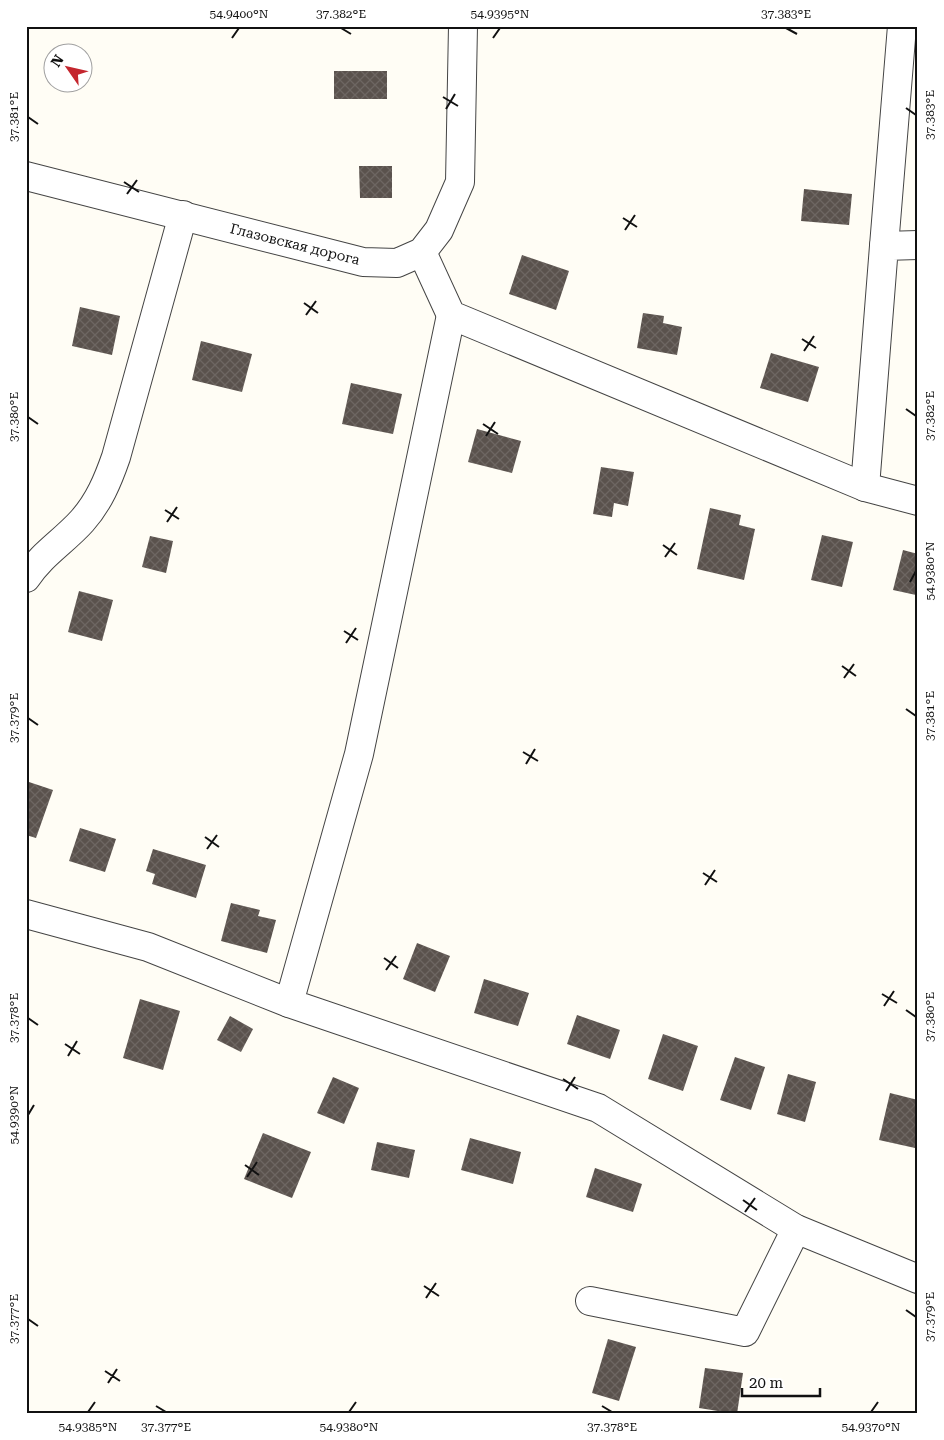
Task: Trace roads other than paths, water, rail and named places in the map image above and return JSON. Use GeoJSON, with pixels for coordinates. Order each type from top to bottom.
{"type":"FeatureCollection","features":[{"type":"Feature","properties":{"kind":"street","name":"Глазовская дорога"},"geometry":{"type":"LineString","coordinates":[[26,176],[363,262],[398,264],[422,252],[439,230],[460,182],[463,26]]}},
{"type":"Feature","properties":{"kind":"street"},"geometry":{"type":"LineString","coordinates":[[866,488],[902,26]]}},
{"type":"Feature","properties":{"kind":"street"},"geometry":{"type":"LineString","coordinates":[[26,578],[36,562],[82,521],[103,492],[116,457],[182,215]]}},
{"type":"Feature","properties":{"kind":"street"},"geometry":{"type":"LineString","coordinates":[[884,246],[918,245]]}},
{"type":"Feature","properties":{"kind":"street"},"geometry":{"type":"LineString","coordinates":[[289,1003],[359,754],[450,315],[422,252]]}},
{"type":"Feature","properties":{"kind":"street"},"geometry":{"type":"LineString","coordinates":[[450,315],[866,488],[918,501]]}},
{"type":"Feature","properties":{"kind":"street"},"geometry":{"type":"LineString","coordinates":[[26,914],[148,947],[289,1003],[598,1108],[796,1229],[918,1279]]}},
{"type":"Feature","properties":{"kind":"street"},"geometry":{"type":"LineString","coordinates":[[590,1301],[744,1332],[796,1229]]}}]}
